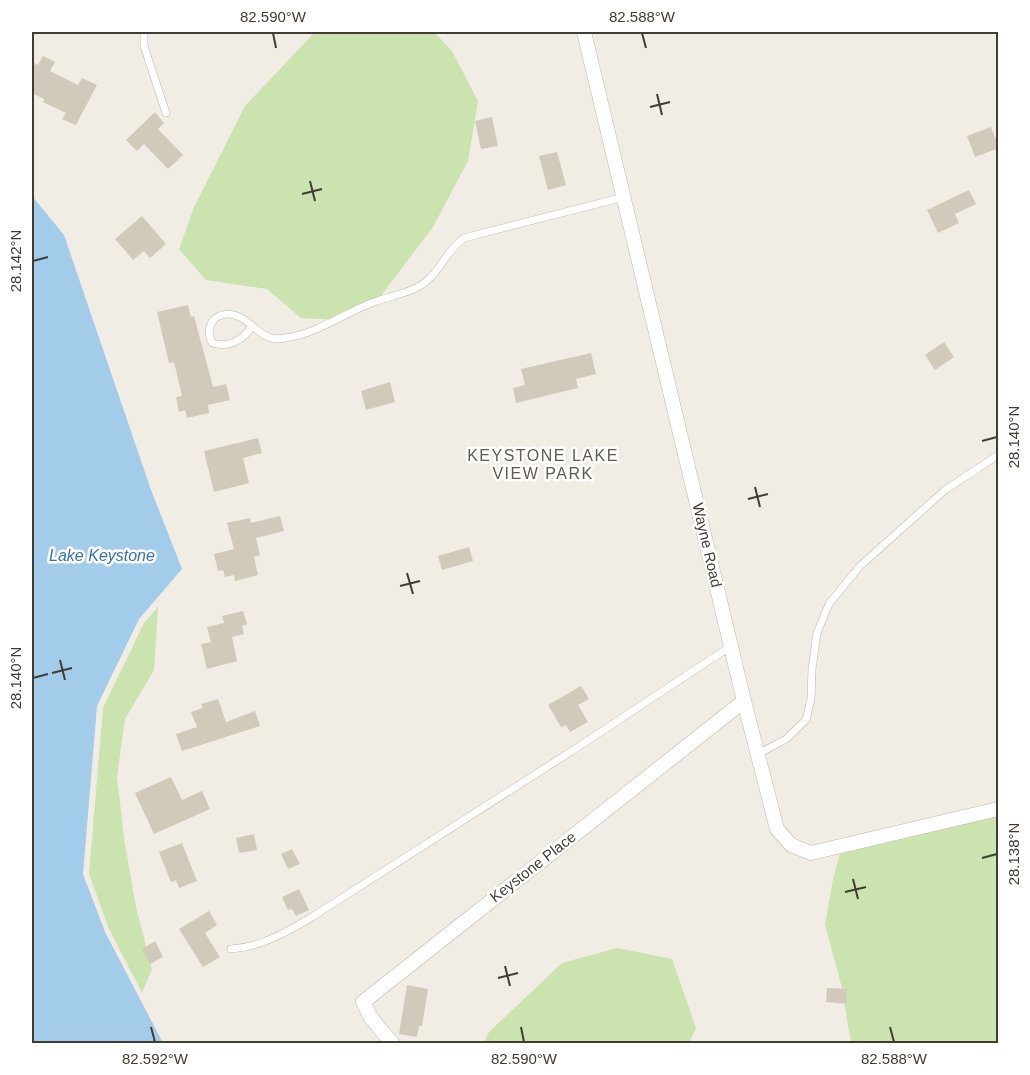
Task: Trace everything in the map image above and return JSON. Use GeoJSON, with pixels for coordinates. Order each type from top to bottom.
{"type":"FeatureCollection","features":[{"type":"Feature","properties":{"kind":"street","name":"Wayne Road"},"geometry":{"type":"LineString","coordinates":[[584,32],[744,701],[777,829],[791,846],[811,853],[999,809]]}},
{"type":"Feature","properties":{"kind":"street","name":"Keystone Place"},"geometry":{"type":"LineString","coordinates":[[393,1044],[371,1018],[363,1002],[744,701]]}},
{"type":"Feature","properties":{"kind":"lane"},"geometry":{"type":"LineString","coordinates":[[144,32],[144,46],[166,113]]}},
{"type":"Feature","properties":{"kind":"lane"},"geometry":{"type":"LineString","coordinates":[[252,326],[245,336],[222,346],[212,343],[208,334],[209,326],[214,320],[224,315],[236,315],[272,339],[287,338],[314,330],[375,301],[417,287],[428,279],[455,244],[464,238],[624,197]]}},
{"type":"Feature","properties":{"kind":"lane"},"geometry":{"type":"LineString","coordinates":[[758,754],[786,740],[806,720],[811,699],[817,633],[829,604],[860,566],[945,490],[999,455]]}},
{"type":"Feature","properties":{"kind":"lane"},"geometry":{"type":"LineString","coordinates":[[231,949],[247,948],[263,942],[312,918],[731,646]]}},
{"type":"Feature","properties":{"kind":"green space"},"geometry":{"type":"Polygon","coordinates":[[[315,32],[434,32],[452,51],[478,101],[468,161],[433,227],[380,297],[341,320],[301,318],[267,289],[206,280],[179,249],[194,207],[245,106],[315,32]]]}},
{"type":"Feature","properties":{"kind":"green space"},"geometry":{"type":"Polygon","coordinates":[[[158,607],[154,670],[125,719],[117,777],[124,838],[136,907],[152,969],[142,993],[109,929],[89,874],[103,708],[144,623],[158,607]]]}},
{"type":"Feature","properties":{"kind":"green space"},"geometry":{"type":"Polygon","coordinates":[[[998,816],[998,1043],[851,1043],[841,984],[825,925],[840,854],[998,816]]]}},
{"type":"Feature","properties":{"kind":"green space"},"geometry":{"type":"Polygon","coordinates":[[[617,948],[672,959],[696,1028],[689,1043],[484,1043],[489,1032],[562,963],[617,948]]]}},
{"type":"Feature","properties":{"kind":"water","name":"Lake Keystone"},"geometry":{"type":"Polygon","coordinates":[[[32,196],[64,235],[151,490],[182,569],[139,619],[97,706],[83,874],[105,932],[163,1043],[32,1043],[32,196]]]}},
{"type":"Feature","properties":{"kind":"building"},"geometry":{"type":"Polygon","coordinates":[[[43,56],[55,62],[50,71],[78,85],[82,78],[97,85],[76,125],[62,119],[66,113],[43,102],[44,99],[32,93],[32,62],[38,65],[43,56]]]}},
{"type":"Feature","properties":{"kind":"building"},"geometry":{"type":"Polygon","coordinates":[[[155,112],[164,123],[158,129],[183,155],[168,169],[144,144],[137,151],[126,140],[155,112]]]}},
{"type":"Feature","properties":{"kind":"building"},"geometry":{"type":"Polygon","coordinates":[[[492,117],[498,146],[481,149],[475,121],[492,117]]]}},
{"type":"Feature","properties":{"kind":"building"},"geometry":{"type":"Polygon","coordinates":[[[991,127],[999,148],[975,157],[967,136],[991,127]]]}},
{"type":"Feature","properties":{"kind":"building"},"geometry":{"type":"Polygon","coordinates":[[[557,152],[566,185],[548,190],[539,156],[557,152]]]}},
{"type":"Feature","properties":{"kind":"building"},"geometry":{"type":"Polygon","coordinates":[[[969,190],[976,204],[955,214],[959,223],[938,233],[927,210],[969,190]]]}},
{"type":"Feature","properties":{"kind":"building"},"geometry":{"type":"Polygon","coordinates":[[[142,216],[166,244],[150,258],[144,251],[133,260],[115,239],[142,216]]]}},
{"type":"Feature","properties":{"kind":"building"},"geometry":{"type":"Polygon","coordinates":[[[188,305],[191,317],[194,316],[213,387],[226,384],[230,400],[208,405],[209,413],[187,418],[185,410],[179,412],[176,397],[182,396],[174,362],[169,363],[157,312],[188,305]]]}},
{"type":"Feature","properties":{"kind":"building"},"geometry":{"type":"Polygon","coordinates":[[[944,342],[954,357],[935,370],[925,355],[944,342]]]}},
{"type":"Feature","properties":{"kind":"building"},"geometry":{"type":"Polygon","coordinates":[[[591,353],[596,374],[576,379],[578,388],[516,403],[513,388],[525,385],[521,369],[591,353]]]}},
{"type":"Feature","properties":{"kind":"building"},"geometry":{"type":"Polygon","coordinates":[[[390,382],[395,402],[366,410],[361,391],[390,382]]]}},
{"type":"Feature","properties":{"kind":"building"},"geometry":{"type":"Polygon","coordinates":[[[258,438],[262,453],[243,458],[249,483],[214,492],[204,451],[258,438]]]}},
{"type":"Feature","properties":{"kind":"building"},"geometry":{"type":"Polygon","coordinates":[[[280,516],[284,531],[256,538],[260,555],[254,557],[258,575],[235,581],[234,575],[225,577],[223,570],[218,571],[214,554],[234,549],[227,523],[250,518],[251,523],[280,516]]]}},
{"type":"Feature","properties":{"kind":"building"},"geometry":{"type":"Polygon","coordinates":[[[469,547],[473,561],[442,570],[438,556],[469,547]]]}},
{"type":"Feature","properties":{"kind":"building"},"geometry":{"type":"Polygon","coordinates":[[[243,611],[247,624],[242,626],[244,634],[232,637],[237,661],[207,669],[201,644],[211,642],[207,627],[224,623],[222,616],[243,611]]]}},
{"type":"Feature","properties":{"kind":"building"},"geometry":{"type":"Polygon","coordinates":[[[581,686],[589,699],[578,705],[588,722],[570,732],[566,725],[561,727],[548,705],[581,686]]]}},
{"type":"Feature","properties":{"kind":"building"},"geometry":{"type":"Polygon","coordinates":[[[218,699],[226,722],[255,711],[260,726],[182,751],[176,734],[197,727],[191,712],[203,708],[201,704],[218,699]]]}},
{"type":"Feature","properties":{"kind":"building"},"geometry":{"type":"Polygon","coordinates":[[[171,777],[182,800],[202,791],[210,809],[154,834],[135,793],[171,777]]]}},
{"type":"Feature","properties":{"kind":"building"},"geometry":{"type":"Polygon","coordinates":[[[254,834],[257,850],[239,853],[236,838],[254,834]]]}},
{"type":"Feature","properties":{"kind":"building"},"geometry":{"type":"Polygon","coordinates":[[[182,843],[197,881],[179,888],[176,880],[171,882],[159,852],[182,843]]]}},
{"type":"Feature","properties":{"kind":"building"},"geometry":{"type":"Polygon","coordinates":[[[292,849],[300,864],[288,869],[281,854],[292,849]]]}},
{"type":"Feature","properties":{"kind":"building"},"geometry":{"type":"Polygon","coordinates":[[[299,889],[309,910],[296,916],[292,909],[288,910],[282,897],[299,889]]]}},
{"type":"Feature","properties":{"kind":"building"},"geometry":{"type":"Polygon","coordinates":[[[209,911],[217,925],[205,933],[220,957],[203,967],[179,929],[209,911]]]}},
{"type":"Feature","properties":{"kind":"building"},"geometry":{"type":"Polygon","coordinates":[[[155,941],[163,957],[150,964],[142,949],[155,941]]]}},
{"type":"Feature","properties":{"kind":"building"},"geometry":{"type":"Polygon","coordinates":[[[407,985],[428,989],[422,1026],[419,1026],[417,1037],[399,1034],[407,985]]]}},
{"type":"Feature","properties":{"kind":"building"},"geometry":{"type":"Polygon","coordinates":[[[827,988],[847,989],[846,1004],[826,1002],[827,988]]]}},
{"type":"Feature","properties":{"kind":"district","name":"KEYSTONE LAKE VIEW PARK"},"geometry":{"type":"Point","coordinates":[543,464]}}]}
